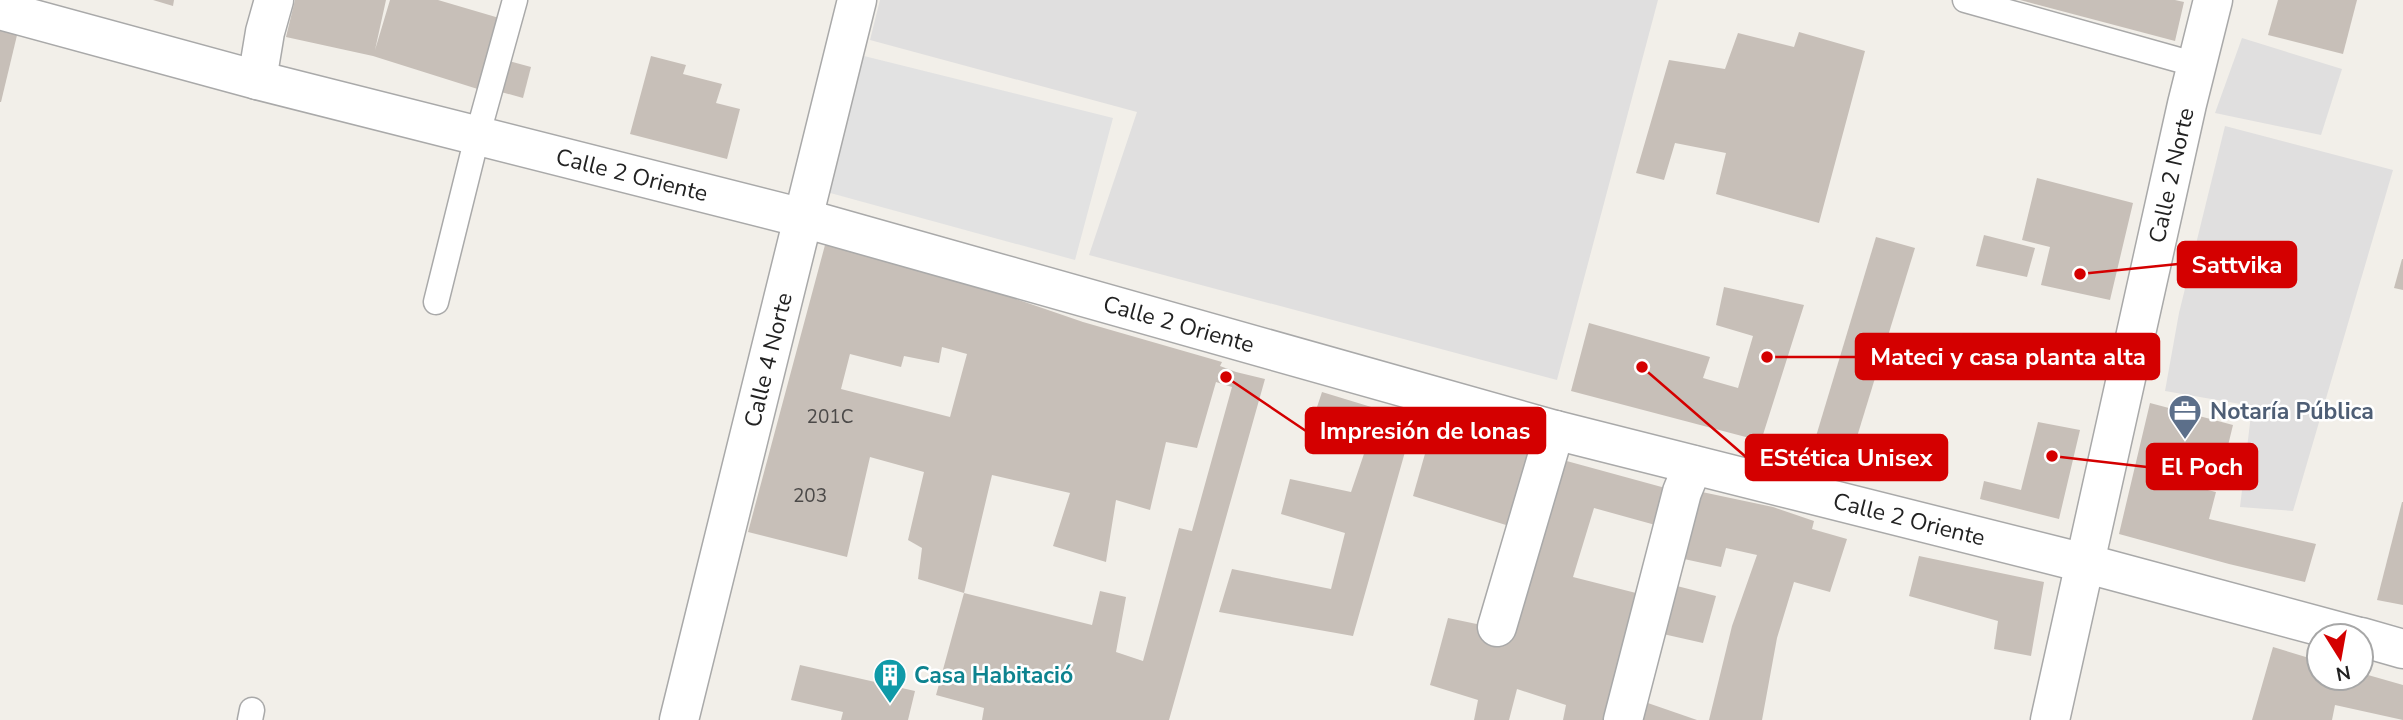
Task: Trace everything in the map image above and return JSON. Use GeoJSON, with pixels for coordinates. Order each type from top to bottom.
{"type":"FeatureCollection","features":[{"type":"Feature","properties":{"kind":"street"},"geometry":{"type":"LineString","coordinates":[[257,80],[265,32],[274,0]]}},
{"type":"Feature","properties":{"kind":"street","name":"Calle 4 Norte"},"geometry":{"type":"LineString","coordinates":[[678,720],[857,0]]}},
{"type":"Feature","properties":{"kind":"street","name":"Calle 2 Norte"},"geometry":{"type":"LineString","coordinates":[[2050,720],[2213,0]]}},
{"type":"Feature","properties":{"kind":"street","name":"Calle 2 Oriente"},"geometry":{"type":"LineString","coordinates":[[0,10],[477,137],[803,218],[1555,430],[2084,562],[2305,622]]}},
{"type":"Feature","properties":{"kind":"street"},"geometry":{"type":"LineString","coordinates":[[1497,627],[1555,430]]}},
{"type":"Feature","properties":{"kind":"street"},"geometry":{"type":"LineString","coordinates":[[1623,720],[1682,492],[1693,465]]}},
{"type":"Feature","properties":{"kind":"street","name":"Calle 2 Oriente"},"geometry":{"type":"LineString","coordinates":[[2375,641],[2403,649]]}},
{"type":"Feature","properties":{"kind":"lane"},"geometry":{"type":"LineString","coordinates":[[436,302],[515,0]]}},
{"type":"Feature","properties":{"kind":"lane"},"geometry":{"type":"LineString","coordinates":[[1965,0],[2197,65]]}},
{"type":"Feature","properties":{"kind":"shaded area"},"geometry":{"type":"Polygon","coordinates":[[[880,0],[1658,0],[1557,380],[1089,255],[1137,112],[870,40],[880,0]]]}},
{"type":"Feature","properties":{"kind":"shaded area"},"geometry":{"type":"Polygon","coordinates":[[[2242,38],[2342,69],[2321,135],[2215,113],[2242,38]]]}},
{"type":"Feature","properties":{"kind":"shaded area"},"geometry":{"type":"Polygon","coordinates":[[[864,56],[1113,118],[1075,260],[823,191],[864,56]]]}},
{"type":"Feature","properties":{"kind":"shaded area"},"geometry":{"type":"Polygon","coordinates":[[[2225,126],[2393,170],[2293,511],[2240,507],[2252,406],[2165,391],[2179,313],[2225,126]]]}},
{"type":"Feature","properties":{"kind":"building"},"geometry":{"type":"Polygon","coordinates":[[[153,0],[174,0],[173,6],[153,0]]]}},
{"type":"Feature","properties":{"kind":"building"},"geometry":{"type":"Polygon","coordinates":[[[295,0],[386,0],[375,50],[390,0],[438,0],[506,20],[484,91],[373,56],[286,37],[295,0]]]}},
{"type":"Feature","properties":{"kind":"building"},"geometry":{"type":"Polygon","coordinates":[[[2020,0],[2175,0],[2184,2],[2175,41],[2020,0]]]}},
{"type":"Feature","properties":{"kind":"building"},"geometry":{"type":"Polygon","coordinates":[[[2278,0],[2357,0],[2343,54],[2268,35],[2278,0]]]}},
{"type":"Feature","properties":{"kind":"building"},"geometry":{"type":"Polygon","coordinates":[[[0,27],[18,31],[1,102],[0,102],[0,27]]]}},
{"type":"Feature","properties":{"kind":"building"},"geometry":{"type":"Polygon","coordinates":[[[1799,32],[1865,51],[1819,223],[1716,194],[1726,153],[1675,143],[1664,180],[1636,173],[1669,60],[1725,69],[1738,33],[1794,47],[1799,32]]]}},
{"type":"Feature","properties":{"kind":"building"},"geometry":{"type":"Polygon","coordinates":[[[651,56],[686,65],[683,74],[722,84],[716,103],[740,109],[727,159],[630,134],[651,56]]]}},
{"type":"Feature","properties":{"kind":"building"},"geometry":{"type":"Polygon","coordinates":[[[502,59],[531,67],[523,98],[494,90],[502,59]]]}},
{"type":"Feature","properties":{"kind":"building"},"geometry":{"type":"Polygon","coordinates":[[[2037,178],[2133,203],[2110,300],[2041,285],[2050,247],[2022,240],[2037,178]]]}},
{"type":"Feature","properties":{"kind":"building"},"geometry":{"type":"Polygon","coordinates":[[[1984,235],[2035,248],[2027,277],[1976,266],[1984,235]]]}},
{"type":"Feature","properties":{"kind":"building"},"geometry":{"type":"Polygon","coordinates":[[[1876,237],[1915,248],[1852,453],[1814,443],[1876,237]]]}},
{"type":"Feature","properties":{"kind":"building"},"geometry":{"type":"Polygon","coordinates":[[[825,245],[987,289],[1083,322],[1222,362],[1220,366],[1265,379],[1169,720],[982,720],[984,708],[936,695],[964,593],[918,579],[922,548],[908,540],[924,472],[870,457],[847,557],[748,532],[825,245]],[[942,347],[939,363],[904,356],[901,367],[850,354],[841,389],[950,417],[967,354],[942,347]],[[1216,382],[1197,448],[1166,442],[1150,510],[1116,500],[1106,562],[1053,546],[1070,493],[992,475],[964,593],[1092,625],[1100,591],[1126,597],[1116,652],[1143,661],[1179,528],[1192,531],[1232,387],[1216,382]]]}},
{"type":"Feature","properties":{"kind":"building"},"geometry":{"type":"Polygon","coordinates":[[[2403,259],[2403,290],[2394,288],[2403,259]]]}},
{"type":"Feature","properties":{"kind":"building"},"geometry":{"type":"Polygon","coordinates":[[[1724,287],[1804,305],[1761,441],[1571,391],[1589,323],[1710,357],[1703,378],[1738,388],[1753,336],[1716,325],[1724,287]]]}},
{"type":"Feature","properties":{"kind":"building"},"geometry":{"type":"Polygon","coordinates":[[[1322,392],[1414,420],[1353,636],[1219,612],[1232,569],[1331,589],[1345,533],[1281,514],[1290,479],[1351,492],[1367,445],[1310,428],[1322,392]]]}},
{"type":"Feature","properties":{"kind":"building"},"geometry":{"type":"Polygon","coordinates":[[[2150,403],[2233,425],[2223,466],[2185,457],[2179,483],[2216,492],[2209,519],[2316,544],[2305,582],[2119,534],[2150,403]]]}},
{"type":"Feature","properties":{"kind":"building"},"geometry":{"type":"Polygon","coordinates":[[[1434,422],[1544,453],[1522,530],[1413,496],[1434,422]]]}},
{"type":"Feature","properties":{"kind":"building"},"geometry":{"type":"Polygon","coordinates":[[[2038,422],[2080,430],[2059,519],[1980,499],[1984,481],[2021,490],[2038,422]]]}},
{"type":"Feature","properties":{"kind":"building"},"geometry":{"type":"Polygon","coordinates":[[[1552,457],[1669,489],[1659,526],[1594,508],[1573,577],[1640,594],[1607,720],[1563,720],[1566,705],[1517,689],[1509,720],[1474,720],[1478,700],[1430,685],[1448,618],[1491,627],[1552,457]]]}},
{"type":"Feature","properties":{"kind":"building"},"geometry":{"type":"Polygon","coordinates":[[[1702,492],[1773,507],[1814,521],[1812,529],[1847,539],[1830,592],[1794,582],[1777,638],[1762,720],[1709,720],[1732,626],[1757,555],[1726,548],[1721,567],[1684,559],[1702,492]]]}},
{"type":"Feature","properties":{"kind":"building"},"geometry":{"type":"Polygon","coordinates":[[[2403,502],[2403,605],[2377,600],[2403,502]]]}},
{"type":"Feature","properties":{"kind":"building"},"geometry":{"type":"Polygon","coordinates":[[[1919,556],[2044,582],[2031,656],[1994,649],[1998,621],[1909,596],[1919,556]]]}},
{"type":"Feature","properties":{"kind":"building"},"geometry":{"type":"Polygon","coordinates":[[[1677,586],[1716,596],[1703,643],[1663,634],[1677,586]]]}},
{"type":"Feature","properties":{"kind":"building"},"geometry":{"type":"Polygon","coordinates":[[[2273,647],[2305,657],[2305,692],[2375,692],[2375,677],[2403,685],[2403,720],[2335,705],[2332,720],[2252,720],[2273,647]]]}},
{"type":"Feature","properties":{"kind":"building"},"geometry":{"type":"Polygon","coordinates":[[[800,665],[915,691],[908,720],[841,720],[843,712],[791,700],[800,665]]]}},
{"type":"Feature","properties":{"kind":"building"},"geometry":{"type":"Polygon","coordinates":[[[1642,701],[1697,720],[1635,720],[1642,701]]]}},
{"type":"Feature","properties":{"kind":"place","name":"Sattvika"},"geometry":{"type":"Point","coordinates":[2080,274]}},
{"type":"Feature","properties":{"kind":"place","name":"Mateci y casa planta alta"},"geometry":{"type":"Point","coordinates":[1767,357]}},
{"type":"Feature","properties":{"kind":"place","name":"EStética Unisex"},"geometry":{"type":"Point","coordinates":[1642,367]}},
{"type":"Feature","properties":{"kind":"place","name":"Impresión de lonas"},"geometry":{"type":"Point","coordinates":[1226,377]}},
{"type":"Feature","properties":{"kind":"place","name":"Notaría Pública"},"geometry":{"type":"Point","coordinates":[2185,441]}},
{"type":"Feature","properties":{"kind":"place","name":"El Poch"},"geometry":{"type":"Point","coordinates":[2052,456]}},
{"type":"Feature","properties":{"kind":"place","name":"Casa Habitació"},"geometry":{"type":"Point","coordinates":[890,705]}}]}
